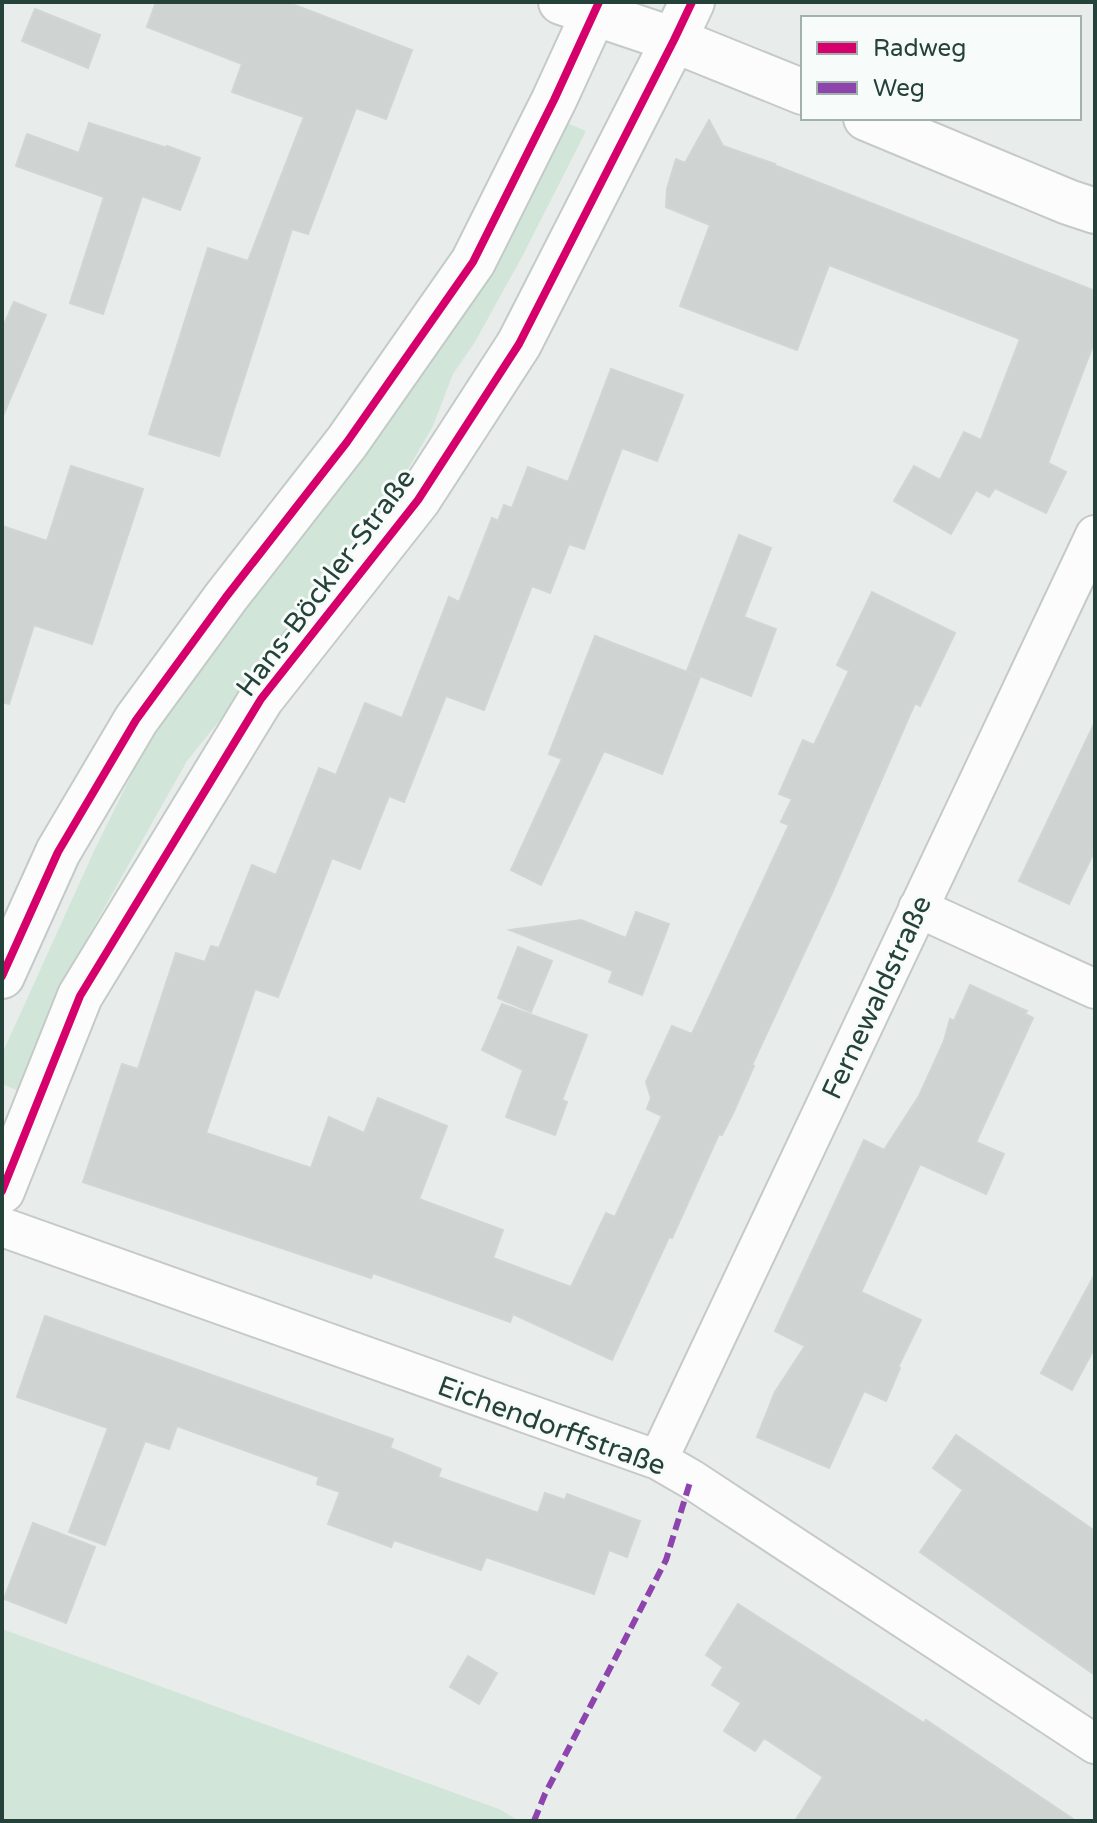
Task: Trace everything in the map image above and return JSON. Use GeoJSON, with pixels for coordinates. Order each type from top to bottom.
{"type":"FeatureCollection","features":[{"type":"Feature","properties":{"kind":"main road"},"geometry":{"type":"LineString","coordinates":[[2,976],[58,852],[136,720],[226,597],[347,442],[473,262],[554,100],[585,6],[683,21],[801,91]]}},
{"type":"Feature","properties":{"kind":"main road","name":"Hans-Böckler-Straße"},"geometry":{"type":"LineString","coordinates":[[2,1191],[80,996],[261,699],[418,500],[511,355],[683,21]]}},
{"type":"Feature","properties":{"kind":"main road"},"geometry":{"type":"LineString","coordinates":[[871,120],[1095,211]]}},
{"type":"Feature","properties":{"kind":"street","name":"Fernewaldstraße"},"geometry":{"type":"LineString","coordinates":[[658,1460],[1095,535]]}},
{"type":"Feature","properties":{"kind":"street"},"geometry":{"type":"LineString","coordinates":[[918,908],[1095,989]]}},
{"type":"Feature","properties":{"kind":"street","name":"Eichendorffstraße"},"geometry":{"type":"LineString","coordinates":[[2,1227],[658,1460],[704,1487],[1095,1744]]}},
{"type":"Feature","properties":{"kind":"green space"},"geometry":{"type":"Polygon","coordinates":[[[560,120],[586,131],[523,255],[475,342],[453,374],[433,426],[410,466],[253,679],[187,761],[85,942],[17,1090],[2,1084],[2,1054],[94,851],[148,741],[560,120]]]}},
{"type":"Feature","properties":{"kind":"green space"},"geometry":{"type":"Polygon","coordinates":[[[2,1629],[499,1809],[519,1821],[2,1821],[2,1629]]]}},
{"type":"Feature","properties":{"kind":"building"},"geometry":{"type":"Polygon","coordinates":[[[156,2],[287,2],[412,50],[386,119],[356,108],[308,234],[292,229],[219,456],[149,434],[208,248],[248,261],[304,117],[232,92],[242,64],[147,27],[156,2]]]}},
{"type":"Feature","properties":{"kind":"building"},"geometry":{"type":"Polygon","coordinates":[[[35,9],[100,35],[88,68],[22,41],[35,9]]]}},
{"type":"Feature","properties":{"kind":"building"},"geometry":{"type":"Polygon","coordinates":[[[709,120],[723,146],[1095,291],[1095,340],[1048,463],[1066,472],[1046,513],[995,488],[989,497],[976,490],[951,534],[894,501],[914,466],[940,480],[964,432],[981,440],[1020,339],[829,265],[797,350],[680,306],[710,225],[666,207],[667,189],[676,159],[685,163],[709,120]]]}},
{"type":"Feature","properties":{"kind":"building"},"geometry":{"type":"Polygon","coordinates":[[[89,123],[200,158],[180,210],[142,196],[103,314],[70,303],[104,197],[16,166],[27,134],[79,153],[89,123]]]}},
{"type":"Feature","properties":{"kind":"building"},"geometry":{"type":"Polygon","coordinates":[[[14,302],[46,315],[2,418],[2,329],[14,302]]]}},
{"type":"Feature","properties":{"kind":"building"},"geometry":{"type":"Polygon","coordinates":[[[611,369],[683,395],[657,461],[622,448],[584,549],[569,544],[550,593],[532,586],[484,710],[446,696],[404,802],[389,796],[360,869],[332,858],[278,997],[255,989],[206,1133],[311,1168],[329,1117],[364,1133],[378,1098],[447,1126],[419,1199],[503,1230],[493,1258],[571,1287],[606,1213],[615,1217],[662,1116],[647,1109],[651,1098],[646,1082],[672,1026],[692,1034],[789,825],[781,822],[792,799],[779,794],[803,740],[814,745],[849,671],[837,665],[872,592],[955,633],[920,706],[915,703],[734,1111],[722,1135],[719,1134],[612,1360],[513,1314],[510,1322],[373,1273],[371,1278],[83,1182],[122,1064],[138,1069],[176,953],[205,962],[211,946],[219,948],[252,865],[276,875],[319,768],[336,775],[365,703],[402,718],[449,597],[459,602],[492,518],[498,521],[504,505],[512,508],[528,467],[568,482],[611,369]]]}},
{"type":"Feature","properties":{"kind":"building"},"geometry":{"type":"Polygon","coordinates":[[[71,466],[143,489],[92,644],[34,625],[9,704],[2,702],[2,526],[47,541],[71,466]]]}},
{"type":"Feature","properties":{"kind":"building"},"geometry":{"type":"Polygon","coordinates":[[[739,535],[771,548],[744,617],[776,629],[751,696],[687,671],[739,535]]]}},
{"type":"Feature","properties":{"kind":"building"},"geometry":{"type":"Polygon","coordinates":[[[595,636],[700,677],[662,774],[604,751],[541,885],[511,870],[562,759],[549,754],[595,636]]]}},
{"type":"Feature","properties":{"kind":"building"},"geometry":{"type":"Polygon","coordinates":[[[1095,722],[1095,850],[1069,904],[1019,881],[1095,722]]]}},
{"type":"Feature","properties":{"kind":"building"},"geometry":{"type":"Polygon","coordinates":[[[636,912],[669,924],[642,995],[609,982],[613,971],[510,930],[581,920],[626,938],[636,912]]]}},
{"type":"Feature","properties":{"kind":"building"},"geometry":{"type":"Polygon","coordinates":[[[518,947],[552,961],[531,1012],[498,998],[518,947]]]}},
{"type":"Feature","properties":{"kind":"building"},"geometry":{"type":"Polygon","coordinates":[[[970,985],[1027,1011],[1025,1014],[1033,1018],[976,1142],[1004,1154],[986,1194],[920,1164],[861,1292],[921,1320],[898,1367],[886,1401],[864,1391],[829,1468],[757,1437],[775,1392],[805,1346],[775,1331],[864,1140],[884,1150],[919,1096],[944,1041],[950,1019],[954,1021],[970,985]]]}},
{"type":"Feature","properties":{"kind":"building"},"geometry":{"type":"Polygon","coordinates":[[[502,1004],[587,1035],[562,1100],[567,1102],[555,1135],[506,1117],[523,1070],[482,1050],[502,1004]]]}},
{"type":"Feature","properties":{"kind":"building"},"geometry":{"type":"Polygon","coordinates":[[[1095,1274],[1095,1347],[1072,1390],[1041,1373],[1095,1274]]]}},
{"type":"Feature","properties":{"kind":"building"},"geometry":{"type":"Polygon","coordinates":[[[45,1316],[393,1439],[390,1448],[441,1469],[438,1477],[538,1513],[545,1493],[565,1500],[567,1494],[640,1521],[627,1557],[609,1550],[594,1594],[486,1557],[481,1570],[394,1540],[391,1547],[328,1524],[340,1492],[317,1484],[319,1477],[177,1426],[169,1449],[145,1441],[105,1545],[69,1532],[108,1428],[17,1397],[45,1316]]]}},
{"type":"Feature","properties":{"kind":"building"},"geometry":{"type":"Polygon","coordinates":[[[956,1435],[1095,1531],[1095,1675],[920,1552],[963,1490],[933,1468],[956,1435]]]}},
{"type":"Feature","properties":{"kind":"building"},"geometry":{"type":"Polygon","coordinates":[[[33,1523],[95,1547],[66,1623],[4,1599],[33,1523]]]}},
{"type":"Feature","properties":{"kind":"building"},"geometry":{"type":"Polygon","coordinates":[[[738,1604],[924,1723],[926,1720],[1076,1821],[795,1821],[823,1777],[764,1738],[755,1751],[724,1731],[741,1703],[712,1685],[723,1667],[706,1655],[738,1604]]]}},
{"type":"Feature","properties":{"kind":"building"},"geometry":{"type":"Polygon","coordinates":[[[468,1656],[497,1673],[479,1704],[450,1687],[468,1656]]]}},
{"type":"Feature","properties":{"kind":"marked path"},"geometry":{"type":"LineString","coordinates":[[534,1821],[666,1560],[691,1479]]}},
{"type":"Feature","properties":{"kind":"cycle path"},"geometry":{"type":"LineString","coordinates":[[2,976],[58,852],[136,720],[226,597],[347,442],[473,262],[599,2]]}},
{"type":"Feature","properties":{"kind":"cycle path"},"geometry":{"type":"LineString","coordinates":[[2,1191],[80,996],[261,699],[418,500],[519,344],[692,2]]}}]}
